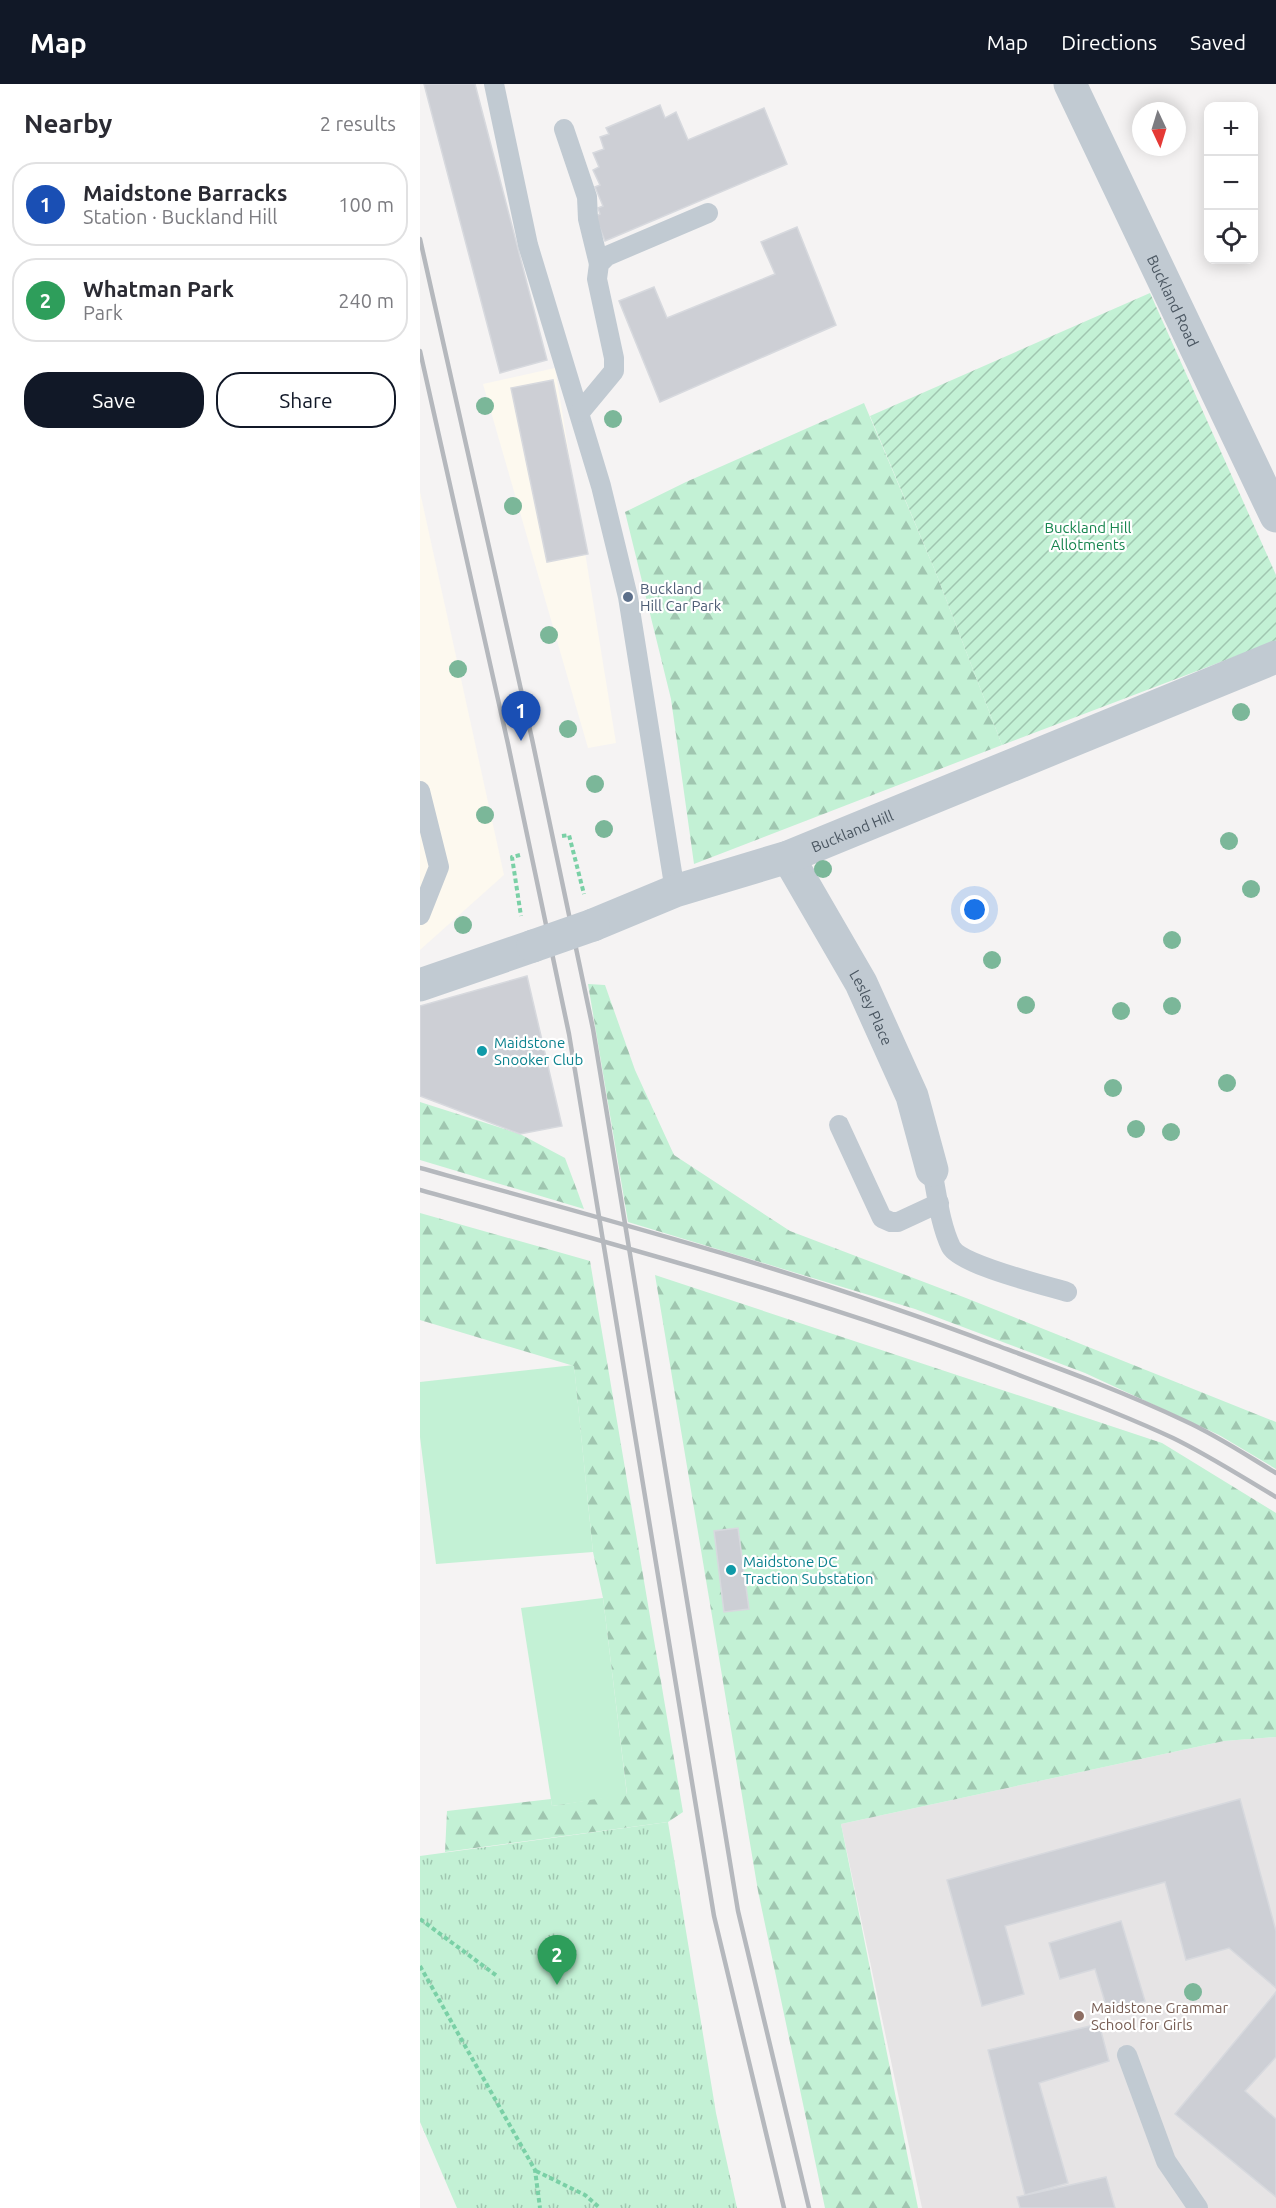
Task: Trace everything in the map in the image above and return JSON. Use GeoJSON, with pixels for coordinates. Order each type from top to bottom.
{"type":"FeatureCollection","features":[{"type":"Feature","properties":{"kind":"street","name":"Buckland Road"},"geometry":{"type":"LineString","coordinates":[[1070,84],[1276,516]]}},
{"type":"Feature","properties":{"kind":"street","name":"Buckland Hill"},"geometry":{"type":"LineString","coordinates":[[420,985],[528,937],[590,915],[788,857],[1276,657]]}},
{"type":"Feature","properties":{"kind":"street","name":"Lesley Place"},"geometry":{"type":"LineString","coordinates":[[788,857],[861,984],[912,1096],[932,1170]]}},
{"type":"Feature","properties":{"kind":"lane"},"geometry":{"type":"LineString","coordinates":[[494,84],[528,245],[580,412],[608,484],[675,891]]}},
{"type":"Feature","properties":{"kind":"lane"},"geometry":{"type":"LineString","coordinates":[[564,129],[587,197],[588,219],[599,264],[597,279],[614,358],[614,371],[580,412]]}},
{"type":"Feature","properties":{"kind":"lane"},"geometry":{"type":"LineString","coordinates":[[599,264],[607,256],[708,213]]}},
{"type":"Feature","properties":{"kind":"lane"},"geometry":{"type":"LineString","coordinates":[[420,791],[439,867],[420,915]]}},
{"type":"Feature","properties":{"kind":"lane"},"geometry":{"type":"LineString","coordinates":[[838,1125],[882,1218],[898,1222],[939,1203]]}},
{"type":"Feature","properties":{"kind":"lane"},"geometry":{"type":"LineString","coordinates":[[932,1170],[944,1229],[952,1250],[970,1262],[1067,1292]]}},
{"type":"Feature","properties":{"kind":"lane"},"geometry":{"type":"LineString","coordinates":[[1128,2055],[1166,2161],[1198,2208]]}},
{"type":"Feature","properties":{"kind":"path"},"geometry":{"type":"LineString","coordinates":[[562,836],[570,835],[590,915]]}},
{"type":"Feature","properties":{"kind":"path"},"geometry":{"type":"LineString","coordinates":[[520,855],[512,858],[528,937]]}},
{"type":"Feature","properties":{"kind":"path"},"geometry":{"type":"LineString","coordinates":[[420,1919],[496,1976]]}},
{"type":"Feature","properties":{"kind":"path"},"geometry":{"type":"LineString","coordinates":[[420,1966],[535,2170],[540,2208]]}},
{"type":"Feature","properties":{"kind":"path"},"geometry":{"type":"LineString","coordinates":[[535,2170],[585,2194],[600,2208]]}},
{"type":"Feature","properties":{"kind":"shaded area"},"geometry":{"type":"Polygon","coordinates":[[[555,368],[616,743],[588,748],[483,384],[555,368]]]}},
{"type":"Feature","properties":{"kind":"shaded area"},"geometry":{"type":"Polygon","coordinates":[[[420,492],[504,875],[420,950],[420,492]]]}},
{"type":"Feature","properties":{"kind":"shaded area","name":"Maidstone Grammar School for Girls"},"geometry":{"type":"Polygon","coordinates":[[[1276,1737],[1276,2208],[922,2208],[841,1824],[1224,1741],[1276,1737]]]}},
{"type":"Feature","properties":{"kind":"green space","name":"Buckland Hill Allotments"},"geometry":{"type":"Polygon","coordinates":[[[1150,293],[1276,575],[1276,641],[1002,745],[936,573],[870,416],[1150,293]]]}},
{"type":"Feature","properties":{"kind":"green space"},"geometry":{"type":"Polygon","coordinates":[[[864,403],[936,573],[1002,745],[694,864],[671,699],[625,512],[686,482],[864,403]]]}},
{"type":"Feature","properties":{"kind":"green space"},"geometry":{"type":"Polygon","coordinates":[[[588,984],[605,985],[635,1070],[674,1155],[790,1231],[966,1298],[1276,1422],[1276,1469],[1219,1435],[1085,1373],[915,1309],[628,1222],[588,984]]]}},
{"type":"Feature","properties":{"kind":"green space"},"geometry":{"type":"Polygon","coordinates":[[[420,1102],[520,1134],[565,1158],[584,1209],[420,1160],[420,1102]]]}},
{"type":"Feature","properties":{"kind":"green space"},"geometry":{"type":"Polygon","coordinates":[[[420,1213],[590,1261],[683,1812],[668,1822],[445,1852],[447,1811],[551,1799],[552,1806],[627,1794],[603,1598],[593,1552],[574,1366],[420,1320],[420,1213]]]}},
{"type":"Feature","properties":{"kind":"green space"},"geometry":{"type":"Polygon","coordinates":[[[655,1275],[1162,1443],[1276,1513],[1276,1737],[1224,1741],[841,1824],[918,2208],[825,2208],[758,1891],[655,1275]]]}},
{"type":"Feature","properties":{"kind":"green space"},"geometry":{"type":"Polygon","coordinates":[[[574,1365],[593,1552],[436,1564],[420,1437],[420,1382],[574,1365]]]}},
{"type":"Feature","properties":{"kind":"green space"},"geometry":{"type":"Polygon","coordinates":[[[603,1598],[627,1795],[552,1806],[521,1608],[603,1598]]]}},
{"type":"Feature","properties":{"kind":"green space"},"geometry":{"type":"Polygon","coordinates":[[[668,1822],[716,2113],[737,2208],[457,2208],[420,2122],[420,1856],[668,1822]]]}},
{"type":"Feature","properties":{"kind":"building"},"geometry":{"type":"Polygon","coordinates":[[[424,84],[475,84],[547,360],[500,373],[424,84]]]}},
{"type":"Feature","properties":{"kind":"building"},"geometry":{"type":"Polygon","coordinates":[[[660,105],[665,118],[676,112],[688,140],[764,108],[787,164],[605,241],[595,216],[600,214],[598,208],[603,206],[595,187],[600,185],[593,170],[599,167],[593,153],[604,149],[600,137],[609,134],[606,128],[660,105]]]}},
{"type":"Feature","properties":{"kind":"building"},"geometry":{"type":"Polygon","coordinates":[[[797,227],[836,325],[660,402],[619,301],[654,287],[667,318],[775,274],[761,242],[797,227]]]}},
{"type":"Feature","properties":{"kind":"building"},"geometry":{"type":"Polygon","coordinates":[[[553,380],[588,554],[547,562],[511,388],[553,380]]]}},
{"type":"Feature","properties":{"kind":"building","name":"Maidstone Snooker Club"},"geometry":{"type":"Polygon","coordinates":[[[527,976],[562,1126],[520,1134],[420,1096],[420,1006],[527,976]]]}},
{"type":"Feature","properties":{"kind":"building","name":"Maidstone DC Traction Substation"},"geometry":{"type":"Polygon","coordinates":[[[738,1528],[749,1609],[724,1612],[714,1531],[738,1528]]]}},
{"type":"Feature","properties":{"kind":"building"},"geometry":{"type":"Polygon","coordinates":[[[1240,1799],[1276,1931],[1276,1988],[1229,1948],[1186,1960],[1165,1882],[1005,1926],[1024,1994],[982,2006],[947,1880],[1240,1799]]]}},
{"type":"Feature","properties":{"kind":"building"},"geometry":{"type":"Polygon","coordinates":[[[1121,1921],[1145,2001],[1108,2012],[1095,1969],[1060,1979],[1049,1943],[1121,1921]]]}},
{"type":"Feature","properties":{"kind":"building"},"geometry":{"type":"Polygon","coordinates":[[[1276,1992],[1276,2057],[1245,2091],[1276,2119],[1276,2197],[1175,2114],[1276,1992]]]}},
{"type":"Feature","properties":{"kind":"building"},"geometry":{"type":"Polygon","coordinates":[[[1099,2024],[1109,2061],[1039,2083],[1068,2183],[1025,2195],[988,2050],[1099,2024]]]}},
{"type":"Feature","properties":{"kind":"building"},"geometry":{"type":"Polygon","coordinates":[[[1106,2177],[1115,2208],[1020,2208],[1017,2197],[1106,2177]]]}},
{"type":"Feature","properties":{"kind":"railway"},"geometry":{"type":"LineString","coordinates":[[420,239],[532,739],[593,1029],[738,1911],[809,2208]]}},
{"type":"Feature","properties":{"kind":"railway"},"geometry":{"type":"LineString","coordinates":[[420,351],[508,744],[569,1034],[714,1916],[784,2208]]}},
{"type":"Feature","properties":{"kind":"railway"},"geometry":{"type":"LineString","coordinates":[[420,1168],[709,1249],[923,1318],[1090,1380],[1161,1410],[1208,1432],[1276,1473]]}},
{"type":"Feature","properties":{"kind":"railway"},"geometry":{"type":"LineString","coordinates":[[420,1190],[725,1276],[950,1349],[1118,1414],[1173,1438],[1276,1497]]}},
{"type":"Feature","properties":{"kind":"place","name":"Buckland Hill Car Park"},"geometry":{"type":"Point","coordinates":[628,597]}},
{"type":"Feature","properties":{"kind":"place","name":"Maidstone Barracks"},"geometry":{"type":"Point","coordinates":[521,741]}},
{"type":"Feature","properties":{"kind":"place","name":"Maidstone Snooker Club"},"geometry":{"type":"Point","coordinates":[482,1051]}},
{"type":"Feature","properties":{"kind":"place","name":"Maidstone DC Traction Substation"},"geometry":{"type":"Point","coordinates":[731,1570]}},
{"type":"Feature","properties":{"kind":"place","name":"Whatman Park"},"geometry":{"type":"Point","coordinates":[557,1985]}},
{"type":"Feature","properties":{"kind":"place","name":"Maidstone Grammar School for Girls"},"geometry":{"type":"Point","coordinates":[1079,2016]}}]}
